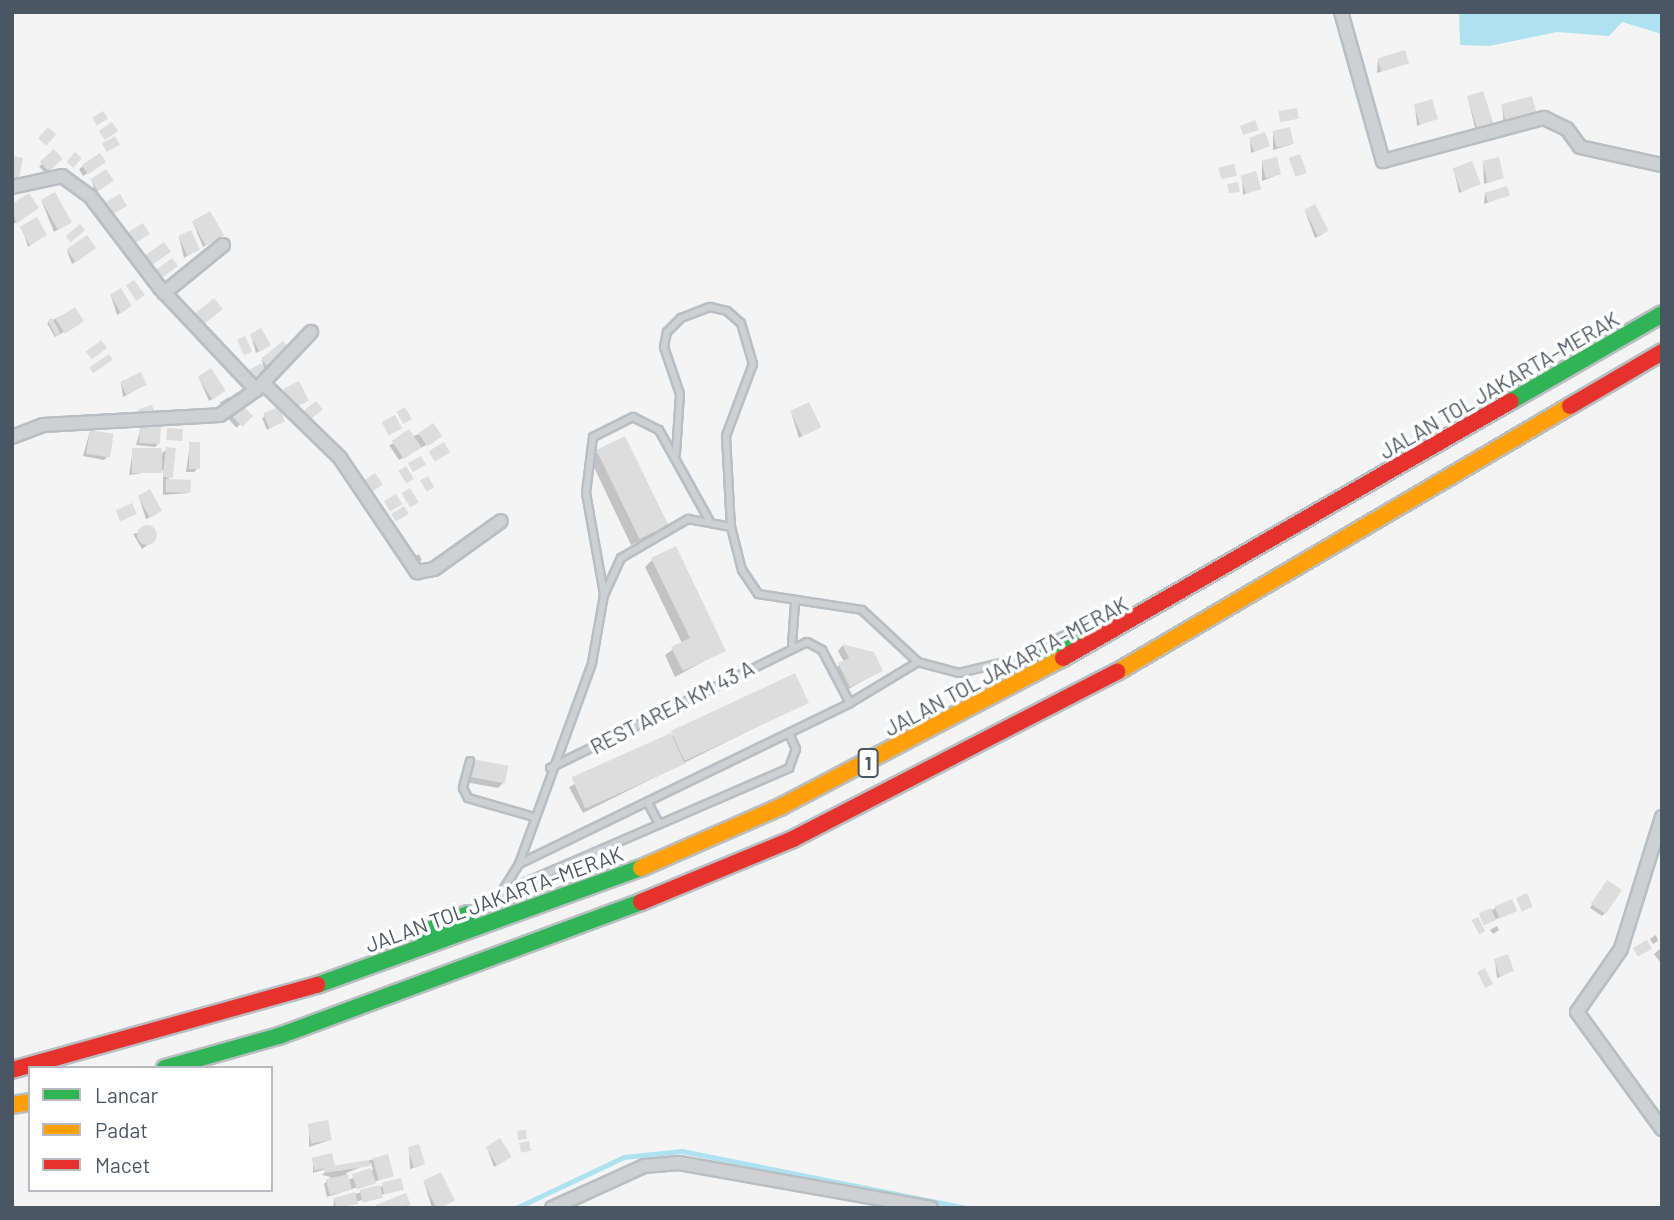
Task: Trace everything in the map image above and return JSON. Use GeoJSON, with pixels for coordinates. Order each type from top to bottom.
{"type":"FeatureCollection","features":[{"type":"Feature","properties":{"kind":"highway","name":"JALAN TOL JAKARTA–MERAK"},"geometry":{"type":"LineString","coordinates":[[29,1066],[183,1029],[601,885],[782,806],[956,720],[1314,518],[1662,314]]}},
{"type":"Feature","properties":{"kind":"highway","name":"1"},"geometry":{"type":"LineString","coordinates":[[171,1066],[279,1036],[551,937],[793,839],[1136,661],[1662,352]]}},
{"type":"Feature","properties":{"kind":"highway"},"geometry":{"type":"LineString","coordinates":[[1032,655],[1314,518]]}},
{"type":"Feature","properties":{"kind":"highway"},"geometry":{"type":"LineString","coordinates":[[183,1029],[468,914]]}},
{"type":"Feature","properties":{"kind":"street"},"geometry":{"type":"LineString","coordinates":[[1341,12],[1383,161],[1544,118],[1567,129],[1580,148],[1662,165]]}},
{"type":"Feature","properties":{"kind":"street"},"geometry":{"type":"LineString","coordinates":[[12,187],[62,176],[90,196],[164,293],[260,387],[340,458],[416,572],[434,569],[501,521]]}},
{"type":"Feature","properties":{"kind":"street"},"geometry":{"type":"LineString","coordinates":[[164,293],[223,245]]}},
{"type":"Feature","properties":{"kind":"street"},"geometry":{"type":"LineString","coordinates":[[12,437],[43,425],[209,418],[260,387],[311,332]]}},
{"type":"Feature","properties":{"kind":"street"},"geometry":{"type":"LineString","coordinates":[[1662,817],[1621,949],[1577,1012],[1662,1129]]}},
{"type":"Feature","properties":{"kind":"street"},"geometry":{"type":"LineString","coordinates":[[552,1208],[644,1166],[679,1163],[931,1208]]}},
{"type":"Feature","properties":{"kind":"lane"},"geometry":{"type":"LineString","coordinates":[[676,453],[680,394],[664,347],[667,332],[681,318],[710,307],[727,311],[745,332],[753,364],[726,436],[731,527],[742,570],[758,594],[795,603],[833,601],[862,610],[918,662],[959,673],[996,669],[1032,655]]}},
{"type":"Feature","properties":{"kind":"lane","name":"REST AREA KM 43 A"},"geometry":{"type":"LineString","coordinates":[[604,595],[586,493],[593,437],[634,417],[659,430],[676,453],[709,520]]}},
{"type":"Feature","properties":{"kind":"lane","name":"REST AREA KM 43 A"},"geometry":{"type":"LineString","coordinates":[[501,893],[519,863],[550,768],[592,663],[604,595],[621,558],[688,519],[709,520],[731,527]]}},
{"type":"Feature","properties":{"kind":"lane"},"geometry":{"type":"LineString","coordinates":[[795,603],[792,645],[811,642],[822,650],[850,703]]}},
{"type":"Feature","properties":{"kind":"lane","name":"REST AREA KM 43 A"},"geometry":{"type":"LineString","coordinates":[[550,768],[792,645]]}},
{"type":"Feature","properties":{"kind":"lane"},"geometry":{"type":"LineString","coordinates":[[519,863],[648,803],[850,703],[918,662]]}},
{"type":"Feature","properties":{"kind":"lane","name":"REST AREA KM 43 A"},"geometry":{"type":"LineString","coordinates":[[468,914],[501,893],[789,768],[796,749],[789,733]]}},
{"type":"Feature","properties":{"kind":"lane"},"geometry":{"type":"LineString","coordinates":[[470,761],[463,788],[468,798],[534,817]]}},
{"type":"Feature","properties":{"kind":"lane"},"geometry":{"type":"LineString","coordinates":[[648,803],[659,824]]}},
{"type":"Feature","properties":{"kind":"water"},"geometry":{"type":"Polygon","coordinates":[[[1459,12],[1662,12],[1662,34],[1622,22],[1609,36],[1557,32],[1489,46],[1460,45],[1459,12]]]}},
{"type":"Feature","properties":{"kind":"building"},"geometry":{"type":"Polygon","coordinates":[[[1405,50],[1409,63],[1381,72],[1377,58],[1405,50]]]}},
{"type":"Feature","properties":{"kind":"building"},"geometry":{"type":"Polygon","coordinates":[[[1483,91],[1496,130],[1480,135],[1467,96],[1483,91]]]}},
{"type":"Feature","properties":{"kind":"building"},"geometry":{"type":"Polygon","coordinates":[[[1532,96],[1538,119],[1507,127],[1501,104],[1532,96]]]}},
{"type":"Feature","properties":{"kind":"building"},"geometry":{"type":"Polygon","coordinates":[[[1432,99],[1438,119],[1420,125],[1414,105],[1432,99]]]}},
{"type":"Feature","properties":{"kind":"building"},"geometry":{"type":"Polygon","coordinates":[[[1297,108],[1299,119],[1280,122],[1278,111],[1297,108]]]}},
{"type":"Feature","properties":{"kind":"building"},"geometry":{"type":"Polygon","coordinates":[[[103,111],[108,119],[97,126],[92,118],[103,111]]]}},
{"type":"Feature","properties":{"kind":"building"},"geometry":{"type":"Polygon","coordinates":[[[1255,120],[1259,130],[1243,135],[1240,126],[1255,120]]]}},
{"type":"Feature","properties":{"kind":"building"},"geometry":{"type":"Polygon","coordinates":[[[112,122],[118,131],[105,140],[99,131],[112,122]]]}},
{"type":"Feature","properties":{"kind":"building"},"geometry":{"type":"Polygon","coordinates":[[[48,127],[56,134],[46,146],[38,138],[48,127]]]}},
{"type":"Feature","properties":{"kind":"building"},"geometry":{"type":"Polygon","coordinates":[[[1290,127],[1294,144],[1276,148],[1272,131],[1290,127]]]}},
{"type":"Feature","properties":{"kind":"building"},"geometry":{"type":"Polygon","coordinates":[[[1265,132],[1270,146],[1254,152],[1249,138],[1265,132]]]}},
{"type":"Feature","properties":{"kind":"building"},"geometry":{"type":"Polygon","coordinates":[[[115,136],[120,145],[107,152],[102,143],[115,136]]]}},
{"type":"Feature","properties":{"kind":"building"},"geometry":{"type":"Polygon","coordinates":[[[54,149],[63,159],[49,171],[40,162],[54,149]]]}},
{"type":"Feature","properties":{"kind":"building"},"geometry":{"type":"Polygon","coordinates":[[[75,152],[82,158],[73,168],[66,162],[75,152]]]}},
{"type":"Feature","properties":{"kind":"building"},"geometry":{"type":"Polygon","coordinates":[[[100,153],[106,162],[88,174],[82,165],[100,153]]]}},
{"type":"Feature","properties":{"kind":"building"},"geometry":{"type":"Polygon","coordinates":[[[1300,154],[1307,173],[1296,177],[1289,158],[1300,154]]]}},
{"type":"Feature","properties":{"kind":"building"},"geometry":{"type":"Polygon","coordinates":[[[12,156],[23,158],[19,179],[12,178],[12,156]]]}},
{"type":"Feature","properties":{"kind":"building"},"geometry":{"type":"Polygon","coordinates":[[[1277,157],[1281,175],[1265,178],[1261,161],[1277,157]]]}},
{"type":"Feature","properties":{"kind":"building"},"geometry":{"type":"Polygon","coordinates":[[[1499,157],[1504,178],[1487,182],[1482,161],[1499,157]]]}},
{"type":"Feature","properties":{"kind":"building"},"geometry":{"type":"Polygon","coordinates":[[[1472,161],[1481,184],[1461,192],[1452,169],[1472,161]]]}},
{"type":"Feature","properties":{"kind":"building"},"geometry":{"type":"Polygon","coordinates":[[[1234,164],[1237,176],[1221,180],[1218,168],[1234,164]]]}},
{"type":"Feature","properties":{"kind":"building"},"geometry":{"type":"Polygon","coordinates":[[[106,169],[114,181],[98,191],[90,180],[106,169]]]}},
{"type":"Feature","properties":{"kind":"building"},"geometry":{"type":"Polygon","coordinates":[[[1256,171],[1261,189],[1246,194],[1241,175],[1256,171]]]}},
{"type":"Feature","properties":{"kind":"building"},"geometry":{"type":"Polygon","coordinates":[[[1238,182],[1240,192],[1229,193],[1227,184],[1238,182]]]}},
{"type":"Feature","properties":{"kind":"building"},"geometry":{"type":"Polygon","coordinates":[[[1507,186],[1510,196],[1488,202],[1485,193],[1507,186]]]}},
{"type":"Feature","properties":{"kind":"building"},"geometry":{"type":"Polygon","coordinates":[[[55,192],[72,223],[58,230],[41,200],[55,192]]]}},
{"type":"Feature","properties":{"kind":"building"},"geometry":{"type":"Polygon","coordinates":[[[29,193],[39,208],[16,224],[12,204],[29,193]]]}},
{"type":"Feature","properties":{"kind":"building"},"geometry":{"type":"Polygon","coordinates":[[[120,194],[127,206],[109,217],[102,204],[120,194]]]}},
{"type":"Feature","properties":{"kind":"building"},"geometry":{"type":"Polygon","coordinates":[[[1315,204],[1329,231],[1318,236],[1304,209],[1315,204]]]}},
{"type":"Feature","properties":{"kind":"building"},"geometry":{"type":"Polygon","coordinates":[[[210,211],[224,235],[206,246],[192,222],[210,211]]]}},
{"type":"Feature","properties":{"kind":"building"},"geometry":{"type":"Polygon","coordinates":[[[37,217],[47,235],[30,245],[20,227],[37,217]]]}},
{"type":"Feature","properties":{"kind":"building"},"geometry":{"type":"Polygon","coordinates":[[[143,223],[150,234],[134,244],[127,233],[143,223]]]}},
{"type":"Feature","properties":{"kind":"building"},"geometry":{"type":"Polygon","coordinates":[[[80,224],[85,230],[71,242],[65,236],[80,224]]]}},
{"type":"Feature","properties":{"kind":"building"},"geometry":{"type":"Polygon","coordinates":[[[191,230],[200,250],[187,256],[178,236],[191,230]]]}},
{"type":"Feature","properties":{"kind":"building"},"geometry":{"type":"Polygon","coordinates":[[[87,235],[96,248],[76,262],[67,249],[87,235]]]}},
{"type":"Feature","properties":{"kind":"building"},"geometry":{"type":"Polygon","coordinates":[[[164,242],[171,252],[150,266],[144,256],[164,242]]]}},
{"type":"Feature","properties":{"kind":"building"},"geometry":{"type":"Polygon","coordinates":[[[172,258],[178,266],[158,281],[152,273],[172,258]]]}},
{"type":"Feature","properties":{"kind":"building"},"geometry":{"type":"Polygon","coordinates":[[[134,280],[145,295],[136,301],[126,285],[134,280]]]}},
{"type":"Feature","properties":{"kind":"building"},"geometry":{"type":"Polygon","coordinates":[[[121,288],[132,306],[121,313],[110,295],[121,288]]]}},
{"type":"Feature","properties":{"kind":"building"},"geometry":{"type":"Polygon","coordinates":[[[214,298],[223,309],[202,326],[193,315],[214,298]]]}},
{"type":"Feature","properties":{"kind":"building"},"geometry":{"type":"Polygon","coordinates":[[[75,307],[84,321],[65,334],[56,320],[75,307]]]}},
{"type":"Feature","properties":{"kind":"building"},"geometry":{"type":"Polygon","coordinates":[[[52,318],[61,334],[56,336],[48,320],[52,318]]]}},
{"type":"Feature","properties":{"kind":"building"},"geometry":{"type":"Polygon","coordinates":[[[261,328],[271,345],[260,352],[250,334],[261,328]]]}},
{"type":"Feature","properties":{"kind":"building"},"geometry":{"type":"Polygon","coordinates":[[[245,336],[252,351],[244,355],[237,340],[245,336]]]}},
{"type":"Feature","properties":{"kind":"building"},"geometry":{"type":"Polygon","coordinates":[[[101,340],[107,348],[92,359],[86,351],[101,340]]]}},
{"type":"Feature","properties":{"kind":"building"},"geometry":{"type":"Polygon","coordinates":[[[283,341],[291,351],[269,369],[261,359],[283,341]]]}},
{"type":"Feature","properties":{"kind":"building"},"geometry":{"type":"Polygon","coordinates":[[[109,354],[113,360],[93,373],[89,367],[109,354]]]}},
{"type":"Feature","properties":{"kind":"building"},"geometry":{"type":"Polygon","coordinates":[[[261,363],[267,373],[253,382],[246,372],[261,363]]]}},
{"type":"Feature","properties":{"kind":"building"},"geometry":{"type":"Polygon","coordinates":[[[211,368],[226,391],[212,399],[198,377],[211,368]]]}},
{"type":"Feature","properties":{"kind":"building"},"geometry":{"type":"Polygon","coordinates":[[[141,372],[147,385],[126,394],[120,382],[141,372]]]}},
{"type":"Feature","properties":{"kind":"building"},"geometry":{"type":"Polygon","coordinates":[[[299,381],[309,401],[293,409],[283,389],[299,381]]]}},
{"type":"Feature","properties":{"kind":"building"},"geometry":{"type":"Polygon","coordinates":[[[316,401],[323,410],[309,420],[303,411],[316,401]]]}},
{"type":"Feature","properties":{"kind":"building"},"geometry":{"type":"Polygon","coordinates":[[[809,402],[821,427],[802,436],[790,411],[809,402]]]}},
{"type":"Feature","properties":{"kind":"building"},"geometry":{"type":"Polygon","coordinates":[[[241,404],[253,416],[242,427],[230,415],[241,404]]]}},
{"type":"Feature","properties":{"kind":"building"},"geometry":{"type":"Polygon","coordinates":[[[152,405],[155,414],[141,418],[139,409],[152,405]]]}},
{"type":"Feature","properties":{"kind":"building"},"geometry":{"type":"Polygon","coordinates":[[[279,407],[285,422],[269,428],[263,413],[279,407]]]}},
{"type":"Feature","properties":{"kind":"building"},"geometry":{"type":"Polygon","coordinates":[[[405,407],[412,419],[403,424],[396,412],[405,407]]]}},
{"type":"Feature","properties":{"kind":"building"},"geometry":{"type":"Polygon","coordinates":[[[395,415],[402,428],[389,435],[382,422],[395,415]]]}},
{"type":"Feature","properties":{"kind":"building"},"geometry":{"type":"Polygon","coordinates":[[[433,423],[442,436],[427,446],[418,433],[433,423]]]}},
{"type":"Feature","properties":{"kind":"building"},"geometry":{"type":"Polygon","coordinates":[[[140,425],[161,426],[160,444],[139,443],[140,425]]]}},
{"type":"Feature","properties":{"kind":"building"},"geometry":{"type":"Polygon","coordinates":[[[167,428],[183,429],[182,441],[166,440],[167,428]]]}},
{"type":"Feature","properties":{"kind":"building"},"geometry":{"type":"Polygon","coordinates":[[[409,429],[421,447],[404,459],[392,441],[409,429]]]}},
{"type":"Feature","properties":{"kind":"building"},"geometry":{"type":"Polygon","coordinates":[[[90,430],[114,434],[110,457],[86,454],[90,430]]]}},
{"type":"Feature","properties":{"kind":"building"},"geometry":{"type":"Polygon","coordinates":[[[625,436],[668,525],[640,539],[596,450],[625,436]]]}},
{"type":"Feature","properties":{"kind":"building"},"geometry":{"type":"Polygon","coordinates":[[[189,442],[200,442],[200,469],[189,469],[189,442]]]}},
{"type":"Feature","properties":{"kind":"building"},"geometry":{"type":"Polygon","coordinates":[[[444,442],[450,452],[435,462],[429,451],[444,442]]]}},
{"type":"Feature","properties":{"kind":"building"},"geometry":{"type":"Polygon","coordinates":[[[166,447],[176,448],[173,478],[163,477],[166,447]]]}},
{"type":"Feature","properties":{"kind":"building"},"geometry":{"type":"Polygon","coordinates":[[[132,448],[162,448],[162,473],[132,473],[132,448]]]}},
{"type":"Feature","properties":{"kind":"building"},"geometry":{"type":"Polygon","coordinates":[[[421,456],[426,465],[413,472],[408,463],[421,456]]]}},
{"type":"Feature","properties":{"kind":"building"},"geometry":{"type":"Polygon","coordinates":[[[406,466],[414,479],[406,483],[398,471],[406,466]]]}},
{"type":"Feature","properties":{"kind":"building"},"geometry":{"type":"Polygon","coordinates":[[[375,473],[383,485],[370,493],[363,481],[375,473]]]}},
{"type":"Feature","properties":{"kind":"building"},"geometry":{"type":"Polygon","coordinates":[[[428,476],[434,487],[426,492],[420,480],[428,476]]]}},
{"type":"Feature","properties":{"kind":"building"},"geometry":{"type":"Polygon","coordinates":[[[166,479],[191,480],[191,493],[166,492],[166,479]]]}},
{"type":"Feature","properties":{"kind":"building"},"geometry":{"type":"Polygon","coordinates":[[[410,488],[419,503],[410,508],[401,493],[410,488]]]}},
{"type":"Feature","properties":{"kind":"building"},"geometry":{"type":"Polygon","coordinates":[[[150,489],[162,511],[150,518],[138,496],[150,489]]]}},
{"type":"Feature","properties":{"kind":"building"},"geometry":{"type":"Polygon","coordinates":[[[396,494],[402,504],[390,511],[384,501],[396,494]]]}},
{"type":"Feature","properties":{"kind":"building"},"geometry":{"type":"Polygon","coordinates":[[[132,503],[137,514],[120,521],[116,510],[132,503]]]}},
{"type":"Feature","properties":{"kind":"building"},"geometry":{"type":"Polygon","coordinates":[[[404,506],[409,514],[396,522],[391,514],[404,506]]]}},
{"type":"Feature","properties":{"kind":"building"},"geometry":{"type":"Polygon","coordinates":[[[147,525],[154,528],[157,535],[154,542],[147,545],[140,542],[137,535],[140,528],[147,525]]]}},
{"type":"Feature","properties":{"kind":"building"},"geometry":{"type":"Polygon","coordinates":[[[676,546],[726,651],[683,671],[671,647],[690,638],[651,558],[676,546]]]}},
{"type":"Feature","properties":{"kind":"building"},"geometry":{"type":"Polygon","coordinates":[[[842,644],[874,652],[883,671],[850,687],[838,663],[849,658],[842,644]]]}},
{"type":"Feature","properties":{"kind":"building"},"geometry":{"type":"Polygon","coordinates":[[[795,673],[809,703],[685,761],[671,731],[795,673]]]}},
{"type":"Feature","properties":{"kind":"building"},"geometry":{"type":"Polygon","coordinates":[[[671,733],[685,764],[585,808],[571,777],[671,733]]]}},
{"type":"Feature","properties":{"kind":"building"},"geometry":{"type":"Polygon","coordinates":[[[473,759],[508,766],[505,784],[470,777],[473,759]]]}},
{"type":"Feature","properties":{"kind":"building"},"geometry":{"type":"Polygon","coordinates":[[[1607,880],[1622,890],[1606,914],[1591,904],[1607,880]]]}},
{"type":"Feature","properties":{"kind":"building"},"geometry":{"type":"Polygon","coordinates":[[[1527,893],[1533,907],[1522,911],[1516,898],[1527,893]]]}},
{"type":"Feature","properties":{"kind":"building"},"geometry":{"type":"Polygon","coordinates":[[[1512,899],[1517,911],[1500,918],[1495,906],[1512,899]]]}},
{"type":"Feature","properties":{"kind":"building"},"geometry":{"type":"Polygon","coordinates":[[[1491,908],[1496,920],[1484,925],[1479,913],[1491,908]]]}},
{"type":"Feature","properties":{"kind":"building"},"geometry":{"type":"Polygon","coordinates":[[[1478,917],[1485,931],[1479,934],[1472,920],[1478,917]]]}},
{"type":"Feature","properties":{"kind":"building"},"geometry":{"type":"Polygon","coordinates":[[[1647,940],[1652,949],[1638,957],[1633,948],[1647,940]]]}},
{"type":"Feature","properties":{"kind":"building"},"geometry":{"type":"Polygon","coordinates":[[[1508,954],[1514,971],[1500,976],[1494,959],[1508,954]]]}},
{"type":"Feature","properties":{"kind":"building"},"geometry":{"type":"Polygon","coordinates":[[[1485,968],[1493,984],[1485,988],[1477,972],[1485,968]]]}},
{"type":"Feature","properties":{"kind":"building"},"geometry":{"type":"Polygon","coordinates":[[[328,1120],[332,1140],[311,1144],[307,1124],[328,1120]]]}},
{"type":"Feature","properties":{"kind":"building"},"geometry":{"type":"Polygon","coordinates":[[[526,1130],[527,1139],[518,1140],[517,1131],[526,1130]]]}},
{"type":"Feature","properties":{"kind":"building"},"geometry":{"type":"Polygon","coordinates":[[[500,1138],[512,1157],[497,1166],[486,1147],[500,1138]]]}},
{"type":"Feature","properties":{"kind":"building"},"geometry":{"type":"Polygon","coordinates":[[[529,1141],[531,1151],[521,1153],[519,1143],[529,1141]]]}},
{"type":"Feature","properties":{"kind":"building"},"geometry":{"type":"Polygon","coordinates":[[[419,1144],[425,1164],[414,1168],[408,1148],[419,1144]]]}},
{"type":"Feature","properties":{"kind":"building"},"geometry":{"type":"Polygon","coordinates":[[[332,1153],[335,1166],[314,1170],[312,1158],[332,1153]]]}},
{"type":"Feature","properties":{"kind":"building"},"geometry":{"type":"Polygon","coordinates":[[[388,1154],[394,1176],[378,1180],[373,1158],[388,1154]]]}},
{"type":"Feature","properties":{"kind":"building"},"geometry":{"type":"Polygon","coordinates":[[[369,1160],[370,1166],[325,1173],[324,1167],[369,1160]]]}},
{"type":"Feature","properties":{"kind":"building"},"geometry":{"type":"Polygon","coordinates":[[[371,1168],[376,1183],[357,1189],[352,1174],[371,1168]]]}},
{"type":"Feature","properties":{"kind":"building"},"geometry":{"type":"Polygon","coordinates":[[[441,1172],[455,1201],[436,1208],[423,1181],[441,1172]]]}},
{"type":"Feature","properties":{"kind":"building"},"geometry":{"type":"Polygon","coordinates":[[[348,1174],[352,1190],[330,1195],[326,1180],[348,1174]]]}},
{"type":"Feature","properties":{"kind":"building"},"geometry":{"type":"Polygon","coordinates":[[[401,1178],[404,1190],[384,1194],[382,1183],[401,1178]]]}},
{"type":"Feature","properties":{"kind":"building"},"geometry":{"type":"Polygon","coordinates":[[[380,1185],[383,1198],[362,1202],[360,1190],[380,1185]]]}},
{"type":"Feature","properties":{"kind":"building"},"geometry":{"type":"Polygon","coordinates":[[[355,1192],[358,1204],[336,1208],[334,1198],[355,1192]]]}},
{"type":"Feature","properties":{"kind":"building"},"geometry":{"type":"Polygon","coordinates":[[[406,1193],[411,1205],[377,1208],[376,1205],[406,1193]]]}},
{"type":"Feature","properties":{"kind":"waterway"},"geometry":{"type":"LineString","coordinates":[[516,1208],[624,1157],[682,1151],[967,1208]]}},
{"type":"Feature","properties":{"kind":"traffic: fast"},"geometry":{"type":"LineString","coordinates":[[1511,401],[1662,314]]}},
{"type":"Feature","properties":{"kind":"traffic: fast"},"geometry":{"type":"LineString","coordinates":[[1032,655],[1094,628]]}},
{"type":"Feature","properties":{"kind":"traffic: fast"},"geometry":{"type":"LineString","coordinates":[[317,985],[641,868]]}},
{"type":"Feature","properties":{"kind":"traffic: fast"},"geometry":{"type":"LineString","coordinates":[[172,1066],[279,1036],[641,902]]}},
{"type":"Feature","properties":{"kind":"traffic: fast"},"geometry":{"type":"LineString","coordinates":[[422,933],[468,914]]}},
{"type":"Feature","properties":{"kind":"traffic: slow"},"geometry":{"type":"LineString","coordinates":[[1117,672],[1570,406]]}},
{"type":"Feature","properties":{"kind":"traffic: slow"},"geometry":{"type":"LineString","coordinates":[[641,868],[782,806],[1063,658]]}},
{"type":"Feature","properties":{"kind":"traffic: slow"},"geometry":{"type":"LineString","coordinates":[[12,1105],[28,1102]]}},
{"type":"Feature","properties":{"kind":"traffic: jam"},"geometry":{"type":"LineString","coordinates":[[1570,406],[1662,352]]}},
{"type":"Feature","properties":{"kind":"traffic: jam"},"geometry":{"type":"LineString","coordinates":[[1063,658],[1511,401]]}},
{"type":"Feature","properties":{"kind":"traffic: jam"},"geometry":{"type":"LineString","coordinates":[[641,902],[793,839],[1117,672]]}},
{"type":"Feature","properties":{"kind":"traffic: jam"},"geometry":{"type":"LineString","coordinates":[[12,1070],[317,985]]}}]}
